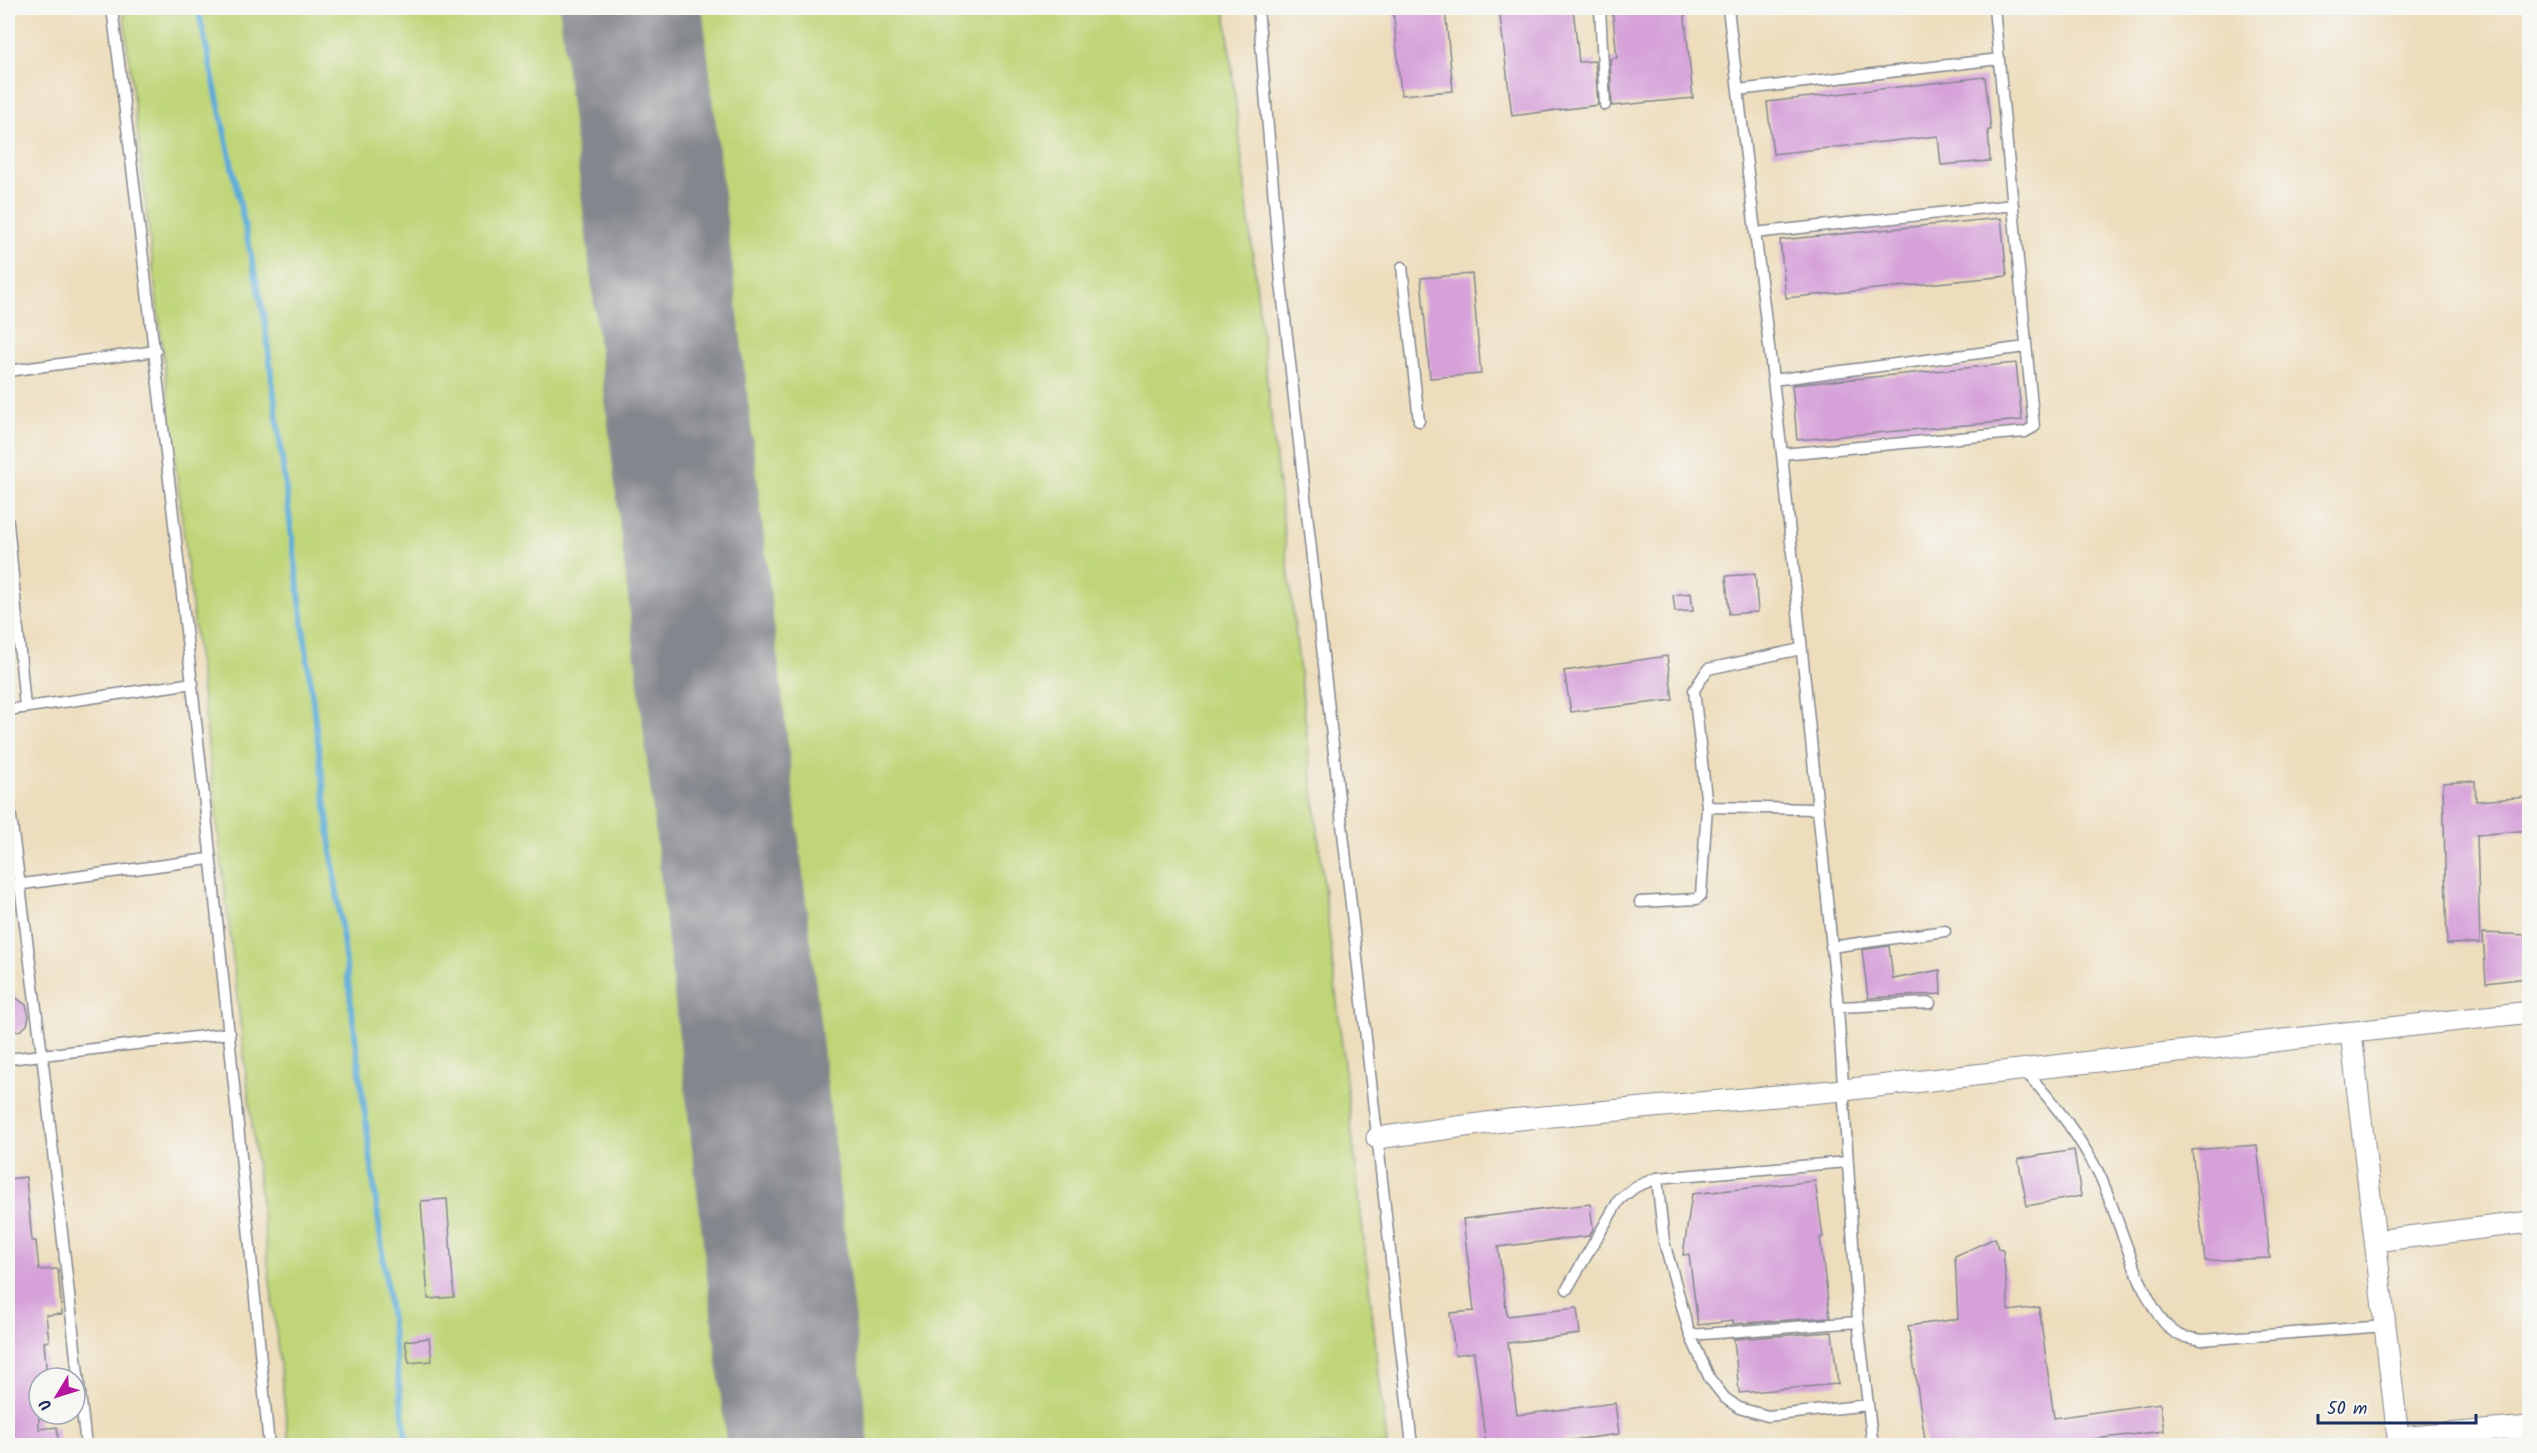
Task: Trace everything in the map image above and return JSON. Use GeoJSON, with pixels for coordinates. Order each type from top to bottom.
{"type":"FeatureCollection","features":[{"type":"Feature","properties":{"kind":"street"},"geometry":{"type":"LineString","coordinates":[[1377,1138],[1509,1120],[1843,1090],[2529,1012]]}},
{"type":"Feature","properties":{"kind":"street"},"geometry":{"type":"LineString","coordinates":[[2351,1033],[2399,1442],[2529,1430]]}},
{"type":"Feature","properties":{"kind":"street"},"geometry":{"type":"LineString","coordinates":[[2375,1241],[2529,1222]]}},
{"type":"Feature","properties":{"kind":"lane"},"geometry":{"type":"LineString","coordinates":[[112,8],[156,351],[193,683],[209,859],[230,1033],[269,1446]]}},
{"type":"Feature","properties":{"kind":"lane"},"geometry":{"type":"LineString","coordinates":[[1258,8],[1281,284],[1412,1446]]}},
{"type":"Feature","properties":{"kind":"lane"},"geometry":{"type":"LineString","coordinates":[[1600,8],[1605,105]]}},
{"type":"Feature","properties":{"kind":"lane"},"geometry":{"type":"LineString","coordinates":[[1728,8],[1782,454],[1838,1007],[1858,1322],[1873,1446]]}},
{"type":"Feature","properties":{"kind":"lane"},"geometry":{"type":"LineString","coordinates":[[1782,454],[2031,430],[2034,427],[1994,8]]}},
{"type":"Feature","properties":{"kind":"lane"},"geometry":{"type":"LineString","coordinates":[[1738,90],[1999,59]]}},
{"type":"Feature","properties":{"kind":"lane"},"geometry":{"type":"LineString","coordinates":[[1755,233],[2013,205]]}},
{"type":"Feature","properties":{"kind":"lane"},"geometry":{"type":"LineString","coordinates":[[1402,267],[1419,422]]}},
{"type":"Feature","properties":{"kind":"lane"},"geometry":{"type":"LineString","coordinates":[[1773,380],[2026,347]]}},
{"type":"Feature","properties":{"kind":"lane"},"geometry":{"type":"LineString","coordinates":[[8,371],[156,351]]}},
{"type":"Feature","properties":{"kind":"lane"},"geometry":{"type":"LineString","coordinates":[[8,522],[25,707]]}},
{"type":"Feature","properties":{"kind":"lane"},"geometry":{"type":"LineString","coordinates":[[1640,902],[1697,898],[1701,895],[1707,807],[1694,690],[1708,669],[1801,649]]}},
{"type":"Feature","properties":{"kind":"lane"},"geometry":{"type":"LineString","coordinates":[[8,710],[193,683]]}},
{"type":"Feature","properties":{"kind":"lane"},"geometry":{"type":"LineString","coordinates":[[8,795],[13,885],[42,1054],[86,1446]]}},
{"type":"Feature","properties":{"kind":"lane"},"geometry":{"type":"LineString","coordinates":[[1707,807],[1817,809]]}},
{"type":"Feature","properties":{"kind":"lane"},"geometry":{"type":"LineString","coordinates":[[13,885],[209,859]]}},
{"type":"Feature","properties":{"kind":"lane"},"geometry":{"type":"LineString","coordinates":[[1831,947],[1945,931]]}},
{"type":"Feature","properties":{"kind":"lane"},"geometry":{"type":"LineString","coordinates":[[1838,1007],[1930,1003]]}},
{"type":"Feature","properties":{"kind":"lane"},"geometry":{"type":"LineString","coordinates":[[8,1059],[230,1033]]}},
{"type":"Feature","properties":{"kind":"lane"},"geometry":{"type":"LineString","coordinates":[[2022,1069],[2054,1101],[2098,1173],[2143,1287],[2163,1320],[2178,1335],[2201,1340],[2385,1326]]}},
{"type":"Feature","properties":{"kind":"lane"},"geometry":{"type":"LineString","coordinates":[[1567,1289],[1619,1200],[1635,1187],[1657,1178],[1847,1162]]}},
{"type":"Feature","properties":{"kind":"lane"},"geometry":{"type":"LineString","coordinates":[[1657,1178],[1664,1242],[1690,1335],[1710,1379],[1725,1398],[1739,1408],[1768,1416],[1868,1405]]}},
{"type":"Feature","properties":{"kind":"lane"},"geometry":{"type":"LineString","coordinates":[[1690,1335],[1858,1322]]}},
{"type":"Feature","properties":{"kind":"green space"},"geometry":{"type":"Polygon","coordinates":[[[123,8],[1225,8],[1387,1445],[289,1445],[123,8]]]}},
{"type":"Feature","properties":{"kind":"building"},"geometry":{"type":"Polygon","coordinates":[[[1393,8],[1445,8],[1453,91],[1401,95],[1393,8]]]}},
{"type":"Feature","properties":{"kind":"building"},"geometry":{"type":"Polygon","coordinates":[[[1499,8],[1573,8],[1579,62],[1595,61],[1598,105],[1512,116],[1499,8]]]}},
{"type":"Feature","properties":{"kind":"building"},"geometry":{"type":"Polygon","coordinates":[[[1612,8],[1684,8],[1693,98],[1612,106],[1610,59],[1617,58],[1612,8]]]}},
{"type":"Feature","properties":{"kind":"building"},"geometry":{"type":"Polygon","coordinates":[[[1985,77],[1991,130],[1988,130],[1990,161],[1941,165],[1938,136],[1773,154],[1767,102],[1985,77]]]}},
{"type":"Feature","properties":{"kind":"building"},"geometry":{"type":"Polygon","coordinates":[[[2001,218],[2007,276],[1786,298],[1780,240],[2001,218]]]}},
{"type":"Feature","properties":{"kind":"building"},"geometry":{"type":"Polygon","coordinates":[[[1472,274],[1481,374],[1430,378],[1421,278],[1472,274]]]}},
{"type":"Feature","properties":{"kind":"building"},"geometry":{"type":"Polygon","coordinates":[[[2016,363],[2022,420],[1797,440],[1792,385],[2016,363]]]}},
{"type":"Feature","properties":{"kind":"building"},"geometry":{"type":"Polygon","coordinates":[[[1755,574],[1758,612],[1729,614],[1726,576],[1755,574]]]}},
{"type":"Feature","properties":{"kind":"building"},"geometry":{"type":"Polygon","coordinates":[[[1691,593],[1693,611],[1675,612],[1673,595],[1691,593]]]}},
{"type":"Feature","properties":{"kind":"building"},"geometry":{"type":"Polygon","coordinates":[[[1667,656],[1673,700],[1571,712],[1564,671],[1667,656]]]}},
{"type":"Feature","properties":{"kind":"building"},"geometry":{"type":"Polygon","coordinates":[[[2475,781],[2476,801],[2529,797],[2529,830],[2477,835],[2480,943],[2447,944],[2443,783],[2475,781]]]}},
{"type":"Feature","properties":{"kind":"building"},"geometry":{"type":"Polygon","coordinates":[[[2483,933],[2529,935],[2529,965],[2525,966],[2527,978],[2486,983],[2483,933]]]}},
{"type":"Feature","properties":{"kind":"building"},"geometry":{"type":"Polygon","coordinates":[[[1889,946],[1893,979],[1940,970],[1941,994],[1868,998],[1862,950],[1889,946]]]}},
{"type":"Feature","properties":{"kind":"building"},"geometry":{"type":"Polygon","coordinates":[[[8,992],[26,1005],[29,1016],[27,1025],[21,1030],[8,1033],[8,992]]]}},
{"type":"Feature","properties":{"kind":"building"},"geometry":{"type":"Polygon","coordinates":[[[2257,1145],[2270,1258],[2205,1261],[2192,1150],[2257,1145]]]}},
{"type":"Feature","properties":{"kind":"building"},"geometry":{"type":"Polygon","coordinates":[[[2074,1150],[2081,1196],[2027,1206],[2018,1159],[2074,1150]]]}},
{"type":"Feature","properties":{"kind":"building"},"geometry":{"type":"Polygon","coordinates":[[[26,1177],[32,1241],[36,1241],[39,1270],[58,1269],[62,1314],[46,1315],[49,1341],[44,1342],[46,1366],[27,1366],[27,1426],[39,1426],[39,1429],[57,1427],[59,1446],[8,1446],[8,1179],[26,1177]]]}},
{"type":"Feature","properties":{"kind":"building"},"geometry":{"type":"Polygon","coordinates":[[[1815,1181],[1823,1237],[1820,1238],[1830,1317],[1733,1324],[1733,1321],[1698,1325],[1689,1254],[1683,1255],[1692,1194],[1815,1181]]]}},
{"type":"Feature","properties":{"kind":"building"},"geometry":{"type":"Polygon","coordinates":[[[447,1199],[454,1297],[428,1299],[421,1201],[447,1199]]]}},
{"type":"Feature","properties":{"kind":"building"},"geometry":{"type":"Polygon","coordinates":[[[1590,1204],[1593,1229],[1589,1236],[1498,1247],[1507,1316],[1577,1308],[1580,1334],[1508,1343],[1517,1415],[1615,1403],[1619,1434],[1525,1446],[1486,1446],[1474,1352],[1455,1355],[1450,1313],[1474,1311],[1463,1219],[1590,1204]]]}},
{"type":"Feature","properties":{"kind":"building"},"geometry":{"type":"Polygon","coordinates":[[[1995,1238],[1998,1249],[2003,1250],[2009,1311],[2039,1307],[2054,1418],[2160,1403],[2164,1431],[2033,1446],[1926,1446],[1908,1326],[1958,1319],[1955,1256],[1995,1238]]]}},
{"type":"Feature","properties":{"kind":"building"},"geometry":{"type":"Polygon","coordinates":[[[1832,1332],[1838,1384],[1739,1393],[1734,1339],[1832,1332]]]}},
{"type":"Feature","properties":{"kind":"building"},"geometry":{"type":"Polygon","coordinates":[[[429,1338],[432,1361],[409,1363],[405,1341],[429,1338]]]}},
{"type":"Feature","properties":{"kind":"waterway"},"geometry":{"type":"LineString","coordinates":[[198,8],[264,316],[407,1446]]}},
{"type":"Feature","properties":{"kind":"runway"},"geometry":{"type":"LineString","coordinates":[[631,8],[798,1446]]}}]}
